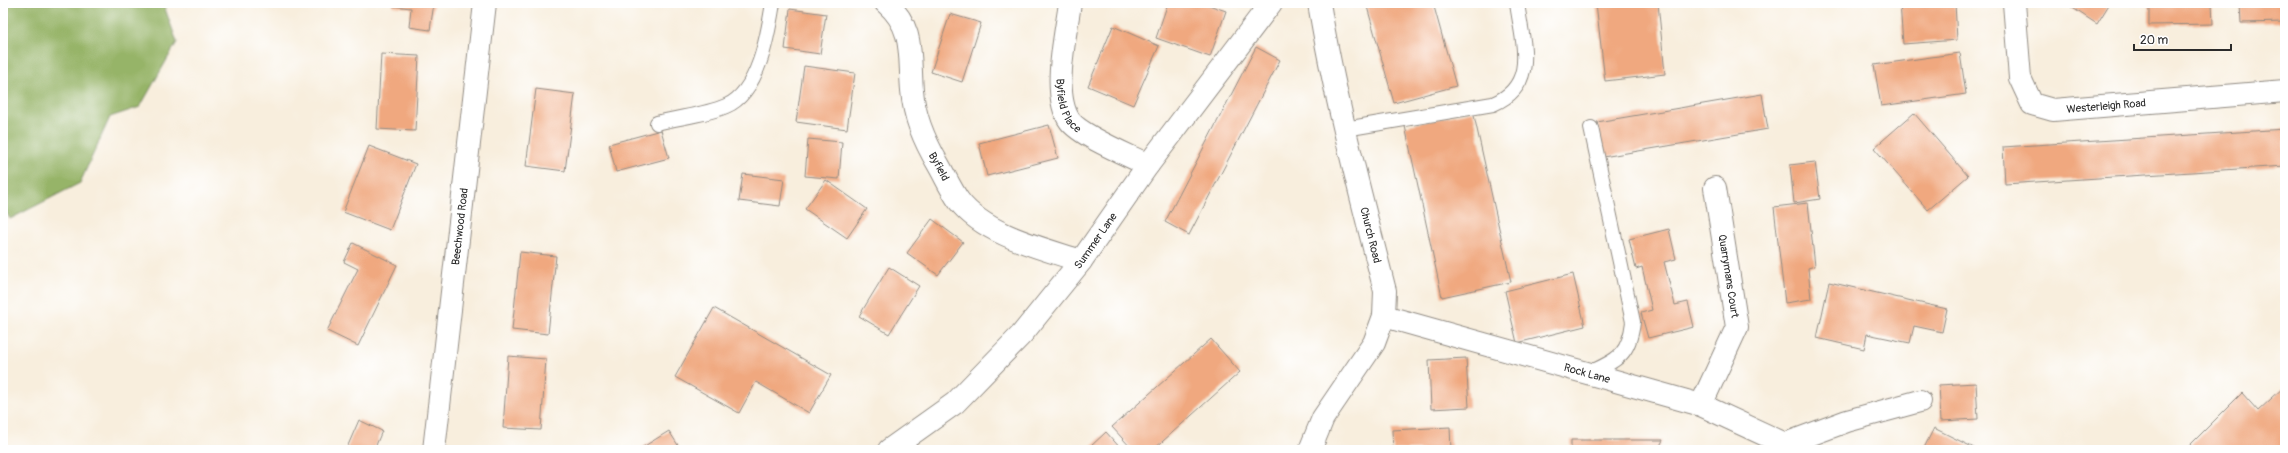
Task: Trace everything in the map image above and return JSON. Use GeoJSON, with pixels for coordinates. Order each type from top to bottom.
{"type":"FeatureCollection","features":[{"type":"Feature","properties":{"kind":"street","name":"Beechwood Road"},"geometry":{"type":"LineString","coordinates":[[434,450],[486,3]]}},
{"type":"Feature","properties":{"kind":"street","name":"Byfield Place"},"geometry":{"type":"LineString","coordinates":[[1070,3],[1061,66],[1061,96],[1070,121],[1085,133],[1148,165]]}},
{"type":"Feature","properties":{"kind":"street","name":"Summer Lane"},"geometry":{"type":"LineString","coordinates":[[889,450],[955,403],[1022,334],[1081,261],[1148,165],[1271,3]]}},
{"type":"Feature","properties":{"kind":"street","name":"Church Road"},"geometry":{"type":"LineString","coordinates":[[1310,450],[1322,418],[1374,343],[1384,316],[1385,291],[1345,129],[1326,45],[1319,3]]}},
{"type":"Feature","properties":{"kind":"street","name":"Westerleigh Road"},"geometry":{"type":"LineString","coordinates":[[2014,3],[2020,78],[2032,104],[2053,110],[2285,91]]}},
{"type":"Feature","properties":{"kind":"street","name":"Byfield"},"geometry":{"type":"LineString","coordinates":[[895,6],[906,27],[912,66],[912,89],[916,120],[928,146],[959,201],[978,218],[1008,236],[1081,261]]}},
{"type":"Feature","properties":{"kind":"street","name":"Quarrymans Court"},"geometry":{"type":"LineString","coordinates":[[1701,405],[1737,327],[1716,188]]}},
{"type":"Feature","properties":{"kind":"street","name":"Rock Lane"},"geometry":{"type":"LineString","coordinates":[[1384,316],[1701,405],[1788,447],[1847,422],[1920,401]]}},
{"type":"Feature","properties":{"kind":"lane"},"geometry":{"type":"LineString","coordinates":[[656,123],[727,106],[746,89],[761,58],[768,33],[773,3]]}},
{"type":"Feature","properties":{"kind":"lane"},"geometry":{"type":"LineString","coordinates":[[1345,129],[1493,104],[1506,98],[1520,81],[1525,70],[1517,3]]}},
{"type":"Feature","properties":{"kind":"lane"},"geometry":{"type":"LineString","coordinates":[[1587,374],[1622,355],[1631,340],[1634,322],[1590,128]]}},
{"type":"Feature","properties":{"kind":"green space"},"geometry":{"type":"Polygon","coordinates":[[[3,3],[163,3],[177,42],[140,107],[110,117],[80,183],[10,219],[3,207],[3,3]]]}},
{"type":"Feature","properties":{"kind":"building"},"geometry":{"type":"Polygon","coordinates":[[[393,3],[434,3],[430,30],[409,27],[411,8],[393,6],[393,3]]]}},
{"type":"Feature","properties":{"kind":"building"},"geometry":{"type":"Polygon","coordinates":[[[1168,3],[1203,3],[1226,11],[1210,57],[1156,38],[1168,3]]]}},
{"type":"Feature","properties":{"kind":"building"},"geometry":{"type":"Polygon","coordinates":[[[1366,3],[1433,3],[1456,86],[1394,103],[1366,3]]]}},
{"type":"Feature","properties":{"kind":"building"},"geometry":{"type":"Polygon","coordinates":[[[1596,3],[1658,3],[1665,74],[1605,81],[1596,3]]]}},
{"type":"Feature","properties":{"kind":"building"},"geometry":{"type":"Polygon","coordinates":[[[1900,3],[1955,3],[1957,40],[1903,44],[1900,3]]]}},
{"type":"Feature","properties":{"kind":"building"},"geometry":{"type":"Polygon","coordinates":[[[2065,3],[2110,3],[2097,24],[2065,3]]]}},
{"type":"Feature","properties":{"kind":"building"},"geometry":{"type":"Polygon","coordinates":[[[2149,3],[2212,3],[2213,24],[2149,25],[2149,3]]]}},
{"type":"Feature","properties":{"kind":"building"},"geometry":{"type":"Polygon","coordinates":[[[2240,3],[2285,3],[2285,22],[2241,23],[2240,3]]]}},
{"type":"Feature","properties":{"kind":"building"},"geometry":{"type":"Polygon","coordinates":[[[790,9],[826,14],[820,54],[785,49],[790,9]]]}},
{"type":"Feature","properties":{"kind":"building"},"geometry":{"type":"Polygon","coordinates":[[[950,14],[981,23],[962,82],[931,72],[950,14]]]}},
{"type":"Feature","properties":{"kind":"building"},"geometry":{"type":"Polygon","coordinates":[[[1113,26],[1159,46],[1133,105],[1088,86],[1113,26]]]}},
{"type":"Feature","properties":{"kind":"building"},"geometry":{"type":"Polygon","coordinates":[[[1256,47],[1280,60],[1189,235],[1165,222],[1256,47]]]}},
{"type":"Feature","properties":{"kind":"building"},"geometry":{"type":"Polygon","coordinates":[[[1960,53],[1966,94],[1881,106],[1874,65],[1960,53]]]}},
{"type":"Feature","properties":{"kind":"building"},"geometry":{"type":"Polygon","coordinates":[[[381,54],[419,56],[415,131],[377,129],[381,54]]]}},
{"type":"Feature","properties":{"kind":"building"},"geometry":{"type":"Polygon","coordinates":[[[804,66],[855,73],[847,129],[796,122],[804,66]]]}},
{"type":"Feature","properties":{"kind":"building"},"geometry":{"type":"Polygon","coordinates":[[[536,89],[575,94],[565,171],[526,166],[536,89]]]}},
{"type":"Feature","properties":{"kind":"building"},"geometry":{"type":"Polygon","coordinates":[[[1762,94],[1768,129],[1603,157],[1597,122],[1762,94]]]}},
{"type":"Feature","properties":{"kind":"building"},"geometry":{"type":"Polygon","coordinates":[[[1473,111],[1511,282],[1442,297],[1405,126],[1473,111]]]}},
{"type":"Feature","properties":{"kind":"building"},"geometry":{"type":"Polygon","coordinates":[[[1914,113],[1968,176],[1928,210],[1874,148],[1914,113]]]}},
{"type":"Feature","properties":{"kind":"building"},"geometry":{"type":"Polygon","coordinates":[[[1049,125],[1058,158],[987,176],[979,143],[1049,125]]]}},
{"type":"Feature","properties":{"kind":"building"},"geometry":{"type":"Polygon","coordinates":[[[2285,129],[2285,166],[2005,184],[2003,147],[2285,129]]]}},
{"type":"Feature","properties":{"kind":"building"},"geometry":{"type":"Polygon","coordinates":[[[661,130],[669,158],[616,172],[609,144],[661,130]]]}},
{"type":"Feature","properties":{"kind":"building"},"geometry":{"type":"Polygon","coordinates":[[[808,139],[842,142],[839,179],[805,176],[808,139]]]}},
{"type":"Feature","properties":{"kind":"building"},"geometry":{"type":"Polygon","coordinates":[[[369,146],[416,164],[390,230],[343,212],[369,146]]]}},
{"type":"Feature","properties":{"kind":"building"},"geometry":{"type":"Polygon","coordinates":[[[1815,162],[1820,199],[1794,203],[1790,165],[1815,162]]]}},
{"type":"Feature","properties":{"kind":"building"},"geometry":{"type":"Polygon","coordinates":[[[743,174],[784,179],[780,206],[739,201],[743,174]]]}},
{"type":"Feature","properties":{"kind":"building"},"geometry":{"type":"Polygon","coordinates":[[[826,180],[867,209],[847,238],[805,209],[826,180]]]}},
{"type":"Feature","properties":{"kind":"building"},"geometry":{"type":"Polygon","coordinates":[[[1808,203],[1815,266],[1808,268],[1811,299],[1785,303],[1774,207],[1808,203]]]}},
{"type":"Feature","properties":{"kind":"building"},"geometry":{"type":"Polygon","coordinates":[[[932,219],[963,242],[938,275],[907,253],[932,219]]]}},
{"type":"Feature","properties":{"kind":"building"},"geometry":{"type":"Polygon","coordinates":[[[1669,229],[1676,259],[1664,262],[1675,305],[1688,302],[1694,327],[1648,338],[1641,313],[1652,310],[1642,267],[1636,269],[1629,239],[1669,229]]]}},
{"type":"Feature","properties":{"kind":"building"},"geometry":{"type":"Polygon","coordinates":[[[353,243],[397,265],[358,346],[327,331],[358,269],[344,262],[353,243]]]}},
{"type":"Feature","properties":{"kind":"building"},"geometry":{"type":"Polygon","coordinates":[[[520,252],[556,256],[548,334],[512,330],[520,252]]]}},
{"type":"Feature","properties":{"kind":"building"},"geometry":{"type":"Polygon","coordinates":[[[889,267],[919,286],[889,334],[859,316],[889,267]]]}},
{"type":"Feature","properties":{"kind":"building"},"geometry":{"type":"Polygon","coordinates":[[[1573,274],[1585,326],[1517,343],[1505,291],[1573,274]]]}},
{"type":"Feature","properties":{"kind":"building"},"geometry":{"type":"Polygon","coordinates":[[[1829,282],[1947,309],[1942,332],[1914,326],[1910,343],[1867,334],[1864,349],[1817,338],[1829,282]]]}},
{"type":"Feature","properties":{"kind":"building"},"geometry":{"type":"Polygon","coordinates":[[[714,308],[831,375],[809,413],[756,382],[739,413],[675,377],[714,308]]]}},
{"type":"Feature","properties":{"kind":"building"},"geometry":{"type":"Polygon","coordinates":[[[1211,339],[1240,372],[1153,450],[1133,450],[1112,427],[1211,339]]]}},
{"type":"Feature","properties":{"kind":"building"},"geometry":{"type":"Polygon","coordinates":[[[508,356],[546,359],[541,430],[503,428],[508,356]]]}},
{"type":"Feature","properties":{"kind":"building"},"geometry":{"type":"Polygon","coordinates":[[[1466,358],[1469,407],[1431,409],[1429,360],[1466,358]]]}},
{"type":"Feature","properties":{"kind":"building"},"geometry":{"type":"Polygon","coordinates":[[[1976,383],[1978,419],[1941,421],[1939,385],[1976,383]]]}},
{"type":"Feature","properties":{"kind":"building"},"geometry":{"type":"Polygon","coordinates":[[[2285,386],[2285,450],[2185,450],[2242,393],[2258,411],[2285,386]]]}},
{"type":"Feature","properties":{"kind":"building"},"geometry":{"type":"Polygon","coordinates":[[[359,420],[382,431],[374,450],[346,450],[359,420]]]}},
{"type":"Feature","properties":{"kind":"building"},"geometry":{"type":"Polygon","coordinates":[[[1450,427],[1451,450],[1393,450],[1392,430],[1450,427]]]}},
{"type":"Feature","properties":{"kind":"building"},"geometry":{"type":"Polygon","coordinates":[[[1934,428],[1976,449],[1923,450],[1934,428]]]}},
{"type":"Feature","properties":{"kind":"building"},"geometry":{"type":"Polygon","coordinates":[[[669,431],[681,450],[638,450],[669,431]]]}},
{"type":"Feature","properties":{"kind":"building"},"geometry":{"type":"Polygon","coordinates":[[[1106,432],[1122,450],[1087,450],[1090,447],[1106,432]]]}},
{"type":"Feature","properties":{"kind":"building"},"geometry":{"type":"Polygon","coordinates":[[[1571,440],[1663,440],[1658,450],[1571,450],[1571,440]]]}}]}
